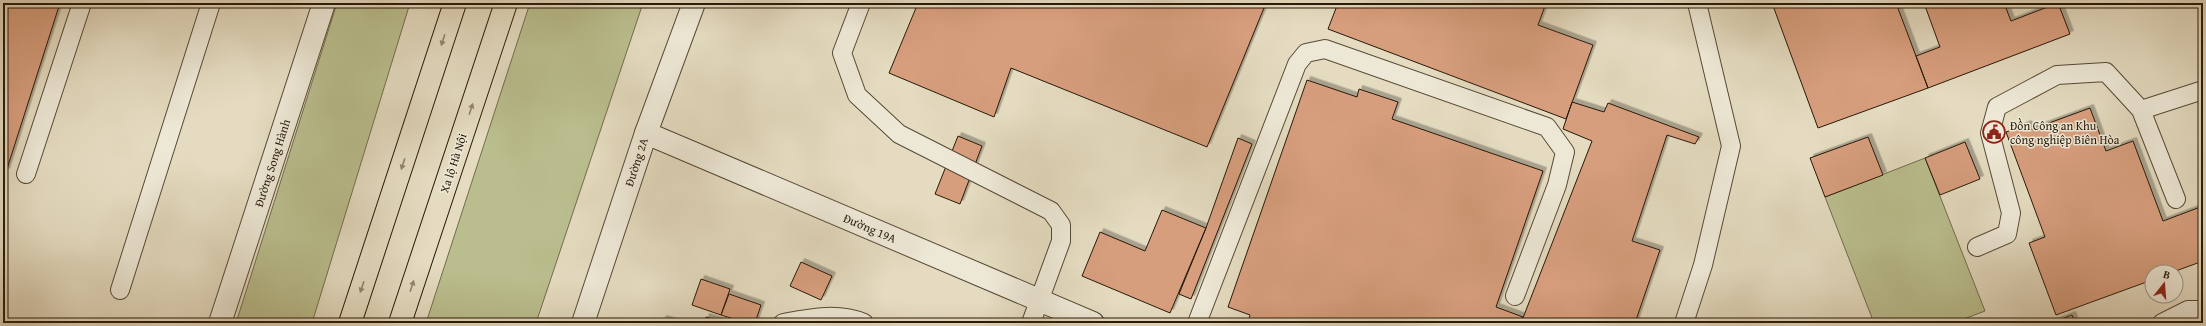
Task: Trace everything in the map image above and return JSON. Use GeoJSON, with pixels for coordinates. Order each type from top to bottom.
{"type":"FeatureCollection","features":[{"type":"Feature","properties":{"kind":"highway"},"geometry":{"type":"LineString","coordinates":[[350,323],[455,3]]}},
{"type":"Feature","properties":{"kind":"highway","name":"Xa lộ Hà Nội"},"geometry":{"type":"LineString","coordinates":[[400,323],[506,3]]}},
{"type":"Feature","properties":{"kind":"street","name":"Đường Song Hành"},"geometry":{"type":"LineString","coordinates":[[220,323],[324,3]]}},
{"type":"Feature","properties":{"kind":"street","name":"Đường 2A"},"geometry":{"type":"LineString","coordinates":[[583,323],[646,133],[694,3]]}},
{"type":"Feature","properties":{"kind":"street","name":"Đường 19A"},"geometry":{"type":"LineString","coordinates":[[646,133],[1093,323]]}},
{"type":"Feature","properties":{"kind":"lane"},"geometry":{"type":"LineString","coordinates":[[26,174],[82,3]]}},
{"type":"Feature","properties":{"kind":"lane"},"geometry":{"type":"LineString","coordinates":[[120,290],[211,3]]}},
{"type":"Feature","properties":{"kind":"lane"},"geometry":{"type":"LineString","coordinates":[[861,3],[842,53],[857,94],[899,134],[1052,211],[1061,225],[1061,241],[1038,299],[1031,323]]}},
{"type":"Feature","properties":{"kind":"lane"},"geometry":{"type":"LineString","coordinates":[[1684,323],[1703,265],[1731,146],[1697,3]]}},
{"type":"Feature","properties":{"kind":"lane"},"geometry":{"type":"LineString","coordinates":[[1198,323],[1297,64],[1306,53],[1325,49],[1547,127],[1557,139],[1565,152],[1557,185],[1515,296]]}},
{"type":"Feature","properties":{"kind":"lane"},"geometry":{"type":"LineString","coordinates":[[1977,247],[2006,234],[2011,213],[1990,134],[1997,107],[2057,75],[2106,72],[2141,110],[2176,199]]}},
{"type":"Feature","properties":{"kind":"lane"},"geometry":{"type":"LineString","coordinates":[[2141,110],[2203,90]]}},
{"type":"Feature","properties":{"kind":"lane"},"geometry":{"type":"LineString","coordinates":[[2162,323],[2188,310],[2203,310]]}},
{"type":"Feature","properties":{"kind":"lane"},"geometry":{"type":"LineString","coordinates":[[783,323],[813,317],[850,317],[864,323]]}},
{"type":"Feature","properties":{"kind":"green space"},"geometry":{"type":"Polygon","coordinates":[[[337,3],[410,3],[312,323],[236,323],[337,3]]]}},
{"type":"Feature","properties":{"kind":"green space"},"geometry":{"type":"Polygon","coordinates":[[[530,3],[643,3],[536,323],[426,323],[530,3]]]}},
{"type":"Feature","properties":{"kind":"green space"},"geometry":{"type":"Polygon","coordinates":[[[1925,158],[1985,311],[1953,323],[1874,323],[1825,197],[1925,158]]]}},
{"type":"Feature","properties":{"kind":"building"},"geometry":{"type":"Polygon","coordinates":[[[3,3],[60,3],[6,172],[3,171],[3,3]]]}},
{"type":"Feature","properties":{"kind":"building"},"geometry":{"type":"Polygon","coordinates":[[[918,3],[1266,3],[1207,147],[1011,68],[994,117],[889,73],[918,3]]]}},
{"type":"Feature","properties":{"kind":"building"},"geometry":{"type":"Polygon","coordinates":[[[1338,3],[1546,3],[1538,25],[1593,45],[1566,119],[1328,29],[1338,3]]]}},
{"type":"Feature","properties":{"kind":"building"},"geometry":{"type":"Polygon","coordinates":[[[1772,3],[1896,3],[1928,88],[1818,128],[1772,3]]]}},
{"type":"Feature","properties":{"kind":"building"},"geometry":{"type":"Polygon","coordinates":[[[1924,3],[2004,3],[2011,21],[2058,3],[2070,34],[1928,88],[1916,56],[1940,47],[1924,3]]]}},
{"type":"Feature","properties":{"kind":"building"},"geometry":{"type":"Polygon","coordinates":[[[1307,80],[1357,97],[1359,89],[1398,102],[1392,119],[1543,171],[1496,307],[1523,317],[1521,323],[1248,323],[1250,315],[1228,307],[1307,80]]]}},
{"type":"Feature","properties":{"kind":"building"},"geometry":{"type":"Polygon","coordinates":[[[1572,102],[1604,112],[1608,103],[1699,137],[1695,144],[1667,135],[1632,241],[1660,250],[1635,323],[1521,323],[1592,141],[1563,129],[1572,102]]]}},
{"type":"Feature","properties":{"kind":"building"},"geometry":{"type":"Polygon","coordinates":[[[2090,108],[2106,151],[2133,141],[2163,221],[2203,206],[2203,261],[2184,268],[2184,264],[2144,264],[2144,283],[2056,315],[2029,243],[2045,237],[2006,132],[2028,124],[2030,130],[2090,108]]]}},
{"type":"Feature","properties":{"kind":"building"},"geometry":{"type":"Polygon","coordinates":[[[958,136],[982,146],[960,204],[935,194],[958,136]]]}},
{"type":"Feature","properties":{"kind":"building"},"geometry":{"type":"Polygon","coordinates":[[[1868,137],[1883,175],[1825,197],[1810,158],[1868,137]]]}},
{"type":"Feature","properties":{"kind":"building"},"geometry":{"type":"Polygon","coordinates":[[[1238,138],[1252,144],[1191,299],[1179,294],[1206,228],[1238,138]]]}},
{"type":"Feature","properties":{"kind":"building"},"geometry":{"type":"Polygon","coordinates":[[[1965,142],[1980,179],[1940,195],[1925,158],[1965,142]]]}},
{"type":"Feature","properties":{"kind":"building"},"geometry":{"type":"Polygon","coordinates":[[[1162,210],[1206,228],[1170,313],[1082,276],[1100,232],[1145,251],[1162,210]]]}},
{"type":"Feature","properties":{"kind":"building"},"geometry":{"type":"Polygon","coordinates":[[[801,262],[832,276],[821,300],[790,286],[801,262]]]}},
{"type":"Feature","properties":{"kind":"building"},"geometry":{"type":"Polygon","coordinates":[[[701,279],[730,289],[721,315],[692,305],[701,279]]]}},
{"type":"Feature","properties":{"kind":"building"},"geometry":{"type":"Polygon","coordinates":[[[729,294],[761,305],[755,323],[747,323],[721,315],[729,294]]]}},
{"type":"Feature","properties":{"kind":"building"},"geometry":{"type":"Polygon","coordinates":[[[2072,315],[2075,323],[2051,323],[2072,315]]]}},
{"type":"Feature","properties":{"kind":"building"},"geometry":{"type":"Polygon","coordinates":[[[706,317],[726,323],[704,323],[706,317]]]}},
{"type":"Feature","properties":{"kind":"building"},"geometry":{"type":"Polygon","coordinates":[[[663,319],[677,323],[661,323],[663,319]]]}},
{"type":"Feature","properties":{"kind":"place","name":"Đồn Công an Khu công nghiệp Biên Hòa"},"geometry":{"type":"Point","coordinates":[1994,132]}}]}
